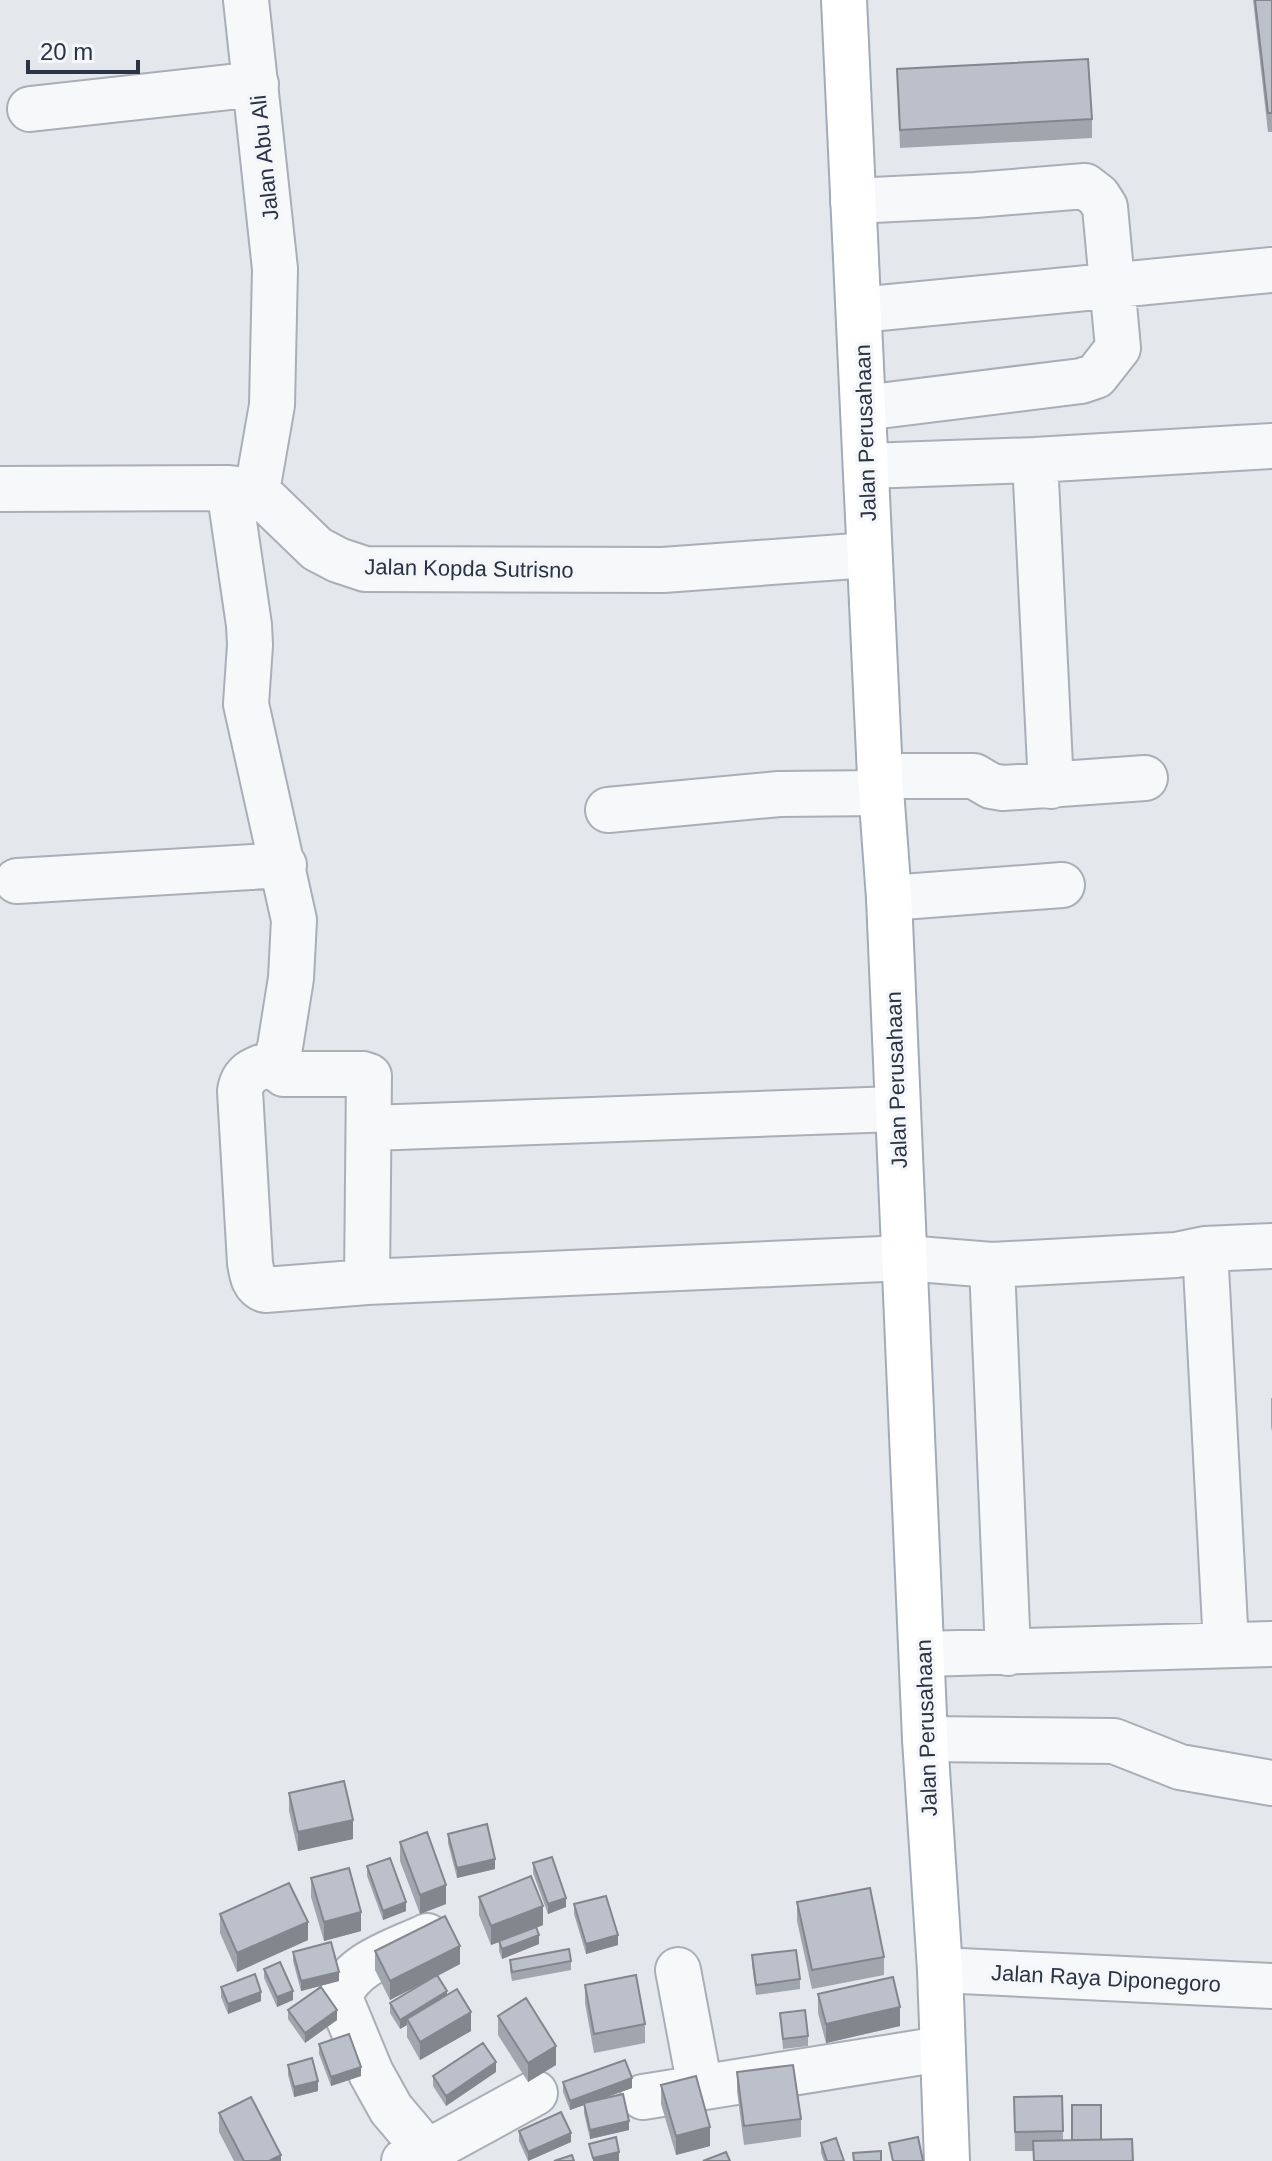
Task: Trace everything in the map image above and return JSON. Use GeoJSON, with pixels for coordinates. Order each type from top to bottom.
{"type":"FeatureCollection","features":[{"type":"Feature","properties":{"kind":"main road","name":"Jalan Perusahaan"},"geometry":{"type":"LineString","coordinates":[[844,0],[947,2161]]}},
{"type":"Feature","properties":{"kind":"street","name":"Jalan Abu Ali"},"geometry":{"type":"LineString","coordinates":[[246,0],[275,269],[272,405],[243,490],[250,645],[246,704],[284,865],[295,940],[280,1047],[275,1062]]}},
{"type":"Feature","properties":{"kind":"street"},"geometry":{"type":"LineString","coordinates":[[30,109],[256,84]]}},
{"type":"Feature","properties":{"kind":"street"},"geometry":{"type":"LineString","coordinates":[[853,201],[1085,186],[1098,196],[1105,207],[1118,348],[1096,376],[1081,381],[863,408]]}},
{"type":"Feature","properties":{"kind":"street"},"geometry":{"type":"LineString","coordinates":[[859,310],[1272,270]]}},
{"type":"Feature","properties":{"kind":"street"},"geometry":{"type":"LineString","coordinates":[[867,466],[1272,446]]}},
{"type":"Feature","properties":{"kind":"street"},"geometry":{"type":"LineString","coordinates":[[1035,460],[1051,786]]}},
{"type":"Feature","properties":{"kind":"street"},"geometry":{"type":"LineString","coordinates":[[0,489],[243,490]]}},
{"type":"Feature","properties":{"kind":"street","name":"Jalan Kopda Sutrisno"},"geometry":{"type":"LineString","coordinates":[[243,490],[317,549],[365,569],[663,570],[869,555]]}},
{"type":"Feature","properties":{"kind":"street"},"geometry":{"type":"LineString","coordinates":[[608,810],[974,776],[991,786],[1003,788],[1145,778]]}},
{"type":"Feature","properties":{"kind":"street"},"geometry":{"type":"LineString","coordinates":[[17,881],[284,865]]}},
{"type":"Feature","properties":{"kind":"street"},"geometry":{"type":"LineString","coordinates":[[889,898],[1062,885]]}},
{"type":"Feature","properties":{"kind":"street"},"geometry":{"type":"LineString","coordinates":[[367,1282],[369,1076],[284,1074],[275,1062],[251,1071],[242,1079],[240,1091],[250,1263],[253,1278],[258,1287],[265,1290],[367,1282],[905,1258],[992,1265],[1176,1255],[1205,1249],[1272,1246]]}},
{"type":"Feature","properties":{"kind":"street"},"geometry":{"type":"LineString","coordinates":[[370,1128],[896,1109]]}},
{"type":"Feature","properties":{"kind":"street"},"geometry":{"type":"LineString","coordinates":[[1205,1249],[1226,1645]]}},
{"type":"Feature","properties":{"kind":"street"},"geometry":{"type":"LineString","coordinates":[[992,1265],[1008,1653]]}},
{"type":"Feature","properties":{"kind":"street"},"geometry":{"type":"LineString","coordinates":[[923,1654],[1272,1644]]}},
{"type":"Feature","properties":{"kind":"street"},"geometry":{"type":"LineString","coordinates":[[925,1739],[1114,1741],[1180,1767],[1272,1783]]}},
{"type":"Feature","properties":{"kind":"street"},"geometry":{"type":"LineString","coordinates":[[433,1934],[356,1973],[343,1987],[340,1998],[378,2085],[422,2158],[535,2093]]}},
{"type":"Feature","properties":{"kind":"street"},"geometry":{"type":"LineString","coordinates":[[678,1970],[700,2087]]}},
{"type":"Feature","properties":{"kind":"street","name":"Jalan Raya Diponegoro"},"geometry":{"type":"LineString","coordinates":[[940,1970],[1272,1986]]}},
{"type":"Feature","properties":{"kind":"street"},"geometry":{"type":"LineString","coordinates":[[643,2097],[941,2049]]}},
{"type":"Feature","properties":{"kind":"building"},"geometry":{"type":"Polygon","coordinates":[[[1255,0],[1272,0],[1272,113],[1268,113],[1255,0]]]}},
{"type":"Feature","properties":{"kind":"building"},"geometry":{"type":"Polygon","coordinates":[[[1088,59],[1092,119],[900,130],[897,69],[1088,59]]]}},
{"type":"Feature","properties":{"kind":"building"},"geometry":{"type":"Polygon","coordinates":[[[344,1781],[353,1820],[298,1832],[289,1793],[344,1781]]]}},
{"type":"Feature","properties":{"kind":"building"},"geometry":{"type":"Polygon","coordinates":[[[487,1824],[495,1859],[457,1868],[448,1834],[487,1824]]]}},
{"type":"Feature","properties":{"kind":"building"},"geometry":{"type":"Polygon","coordinates":[[[427,1832],[446,1885],[420,1895],[400,1842],[427,1832]]]}},
{"type":"Feature","properties":{"kind":"building"},"geometry":{"type":"Polygon","coordinates":[[[552,1857],[566,1898],[548,1904],[533,1863],[552,1857]]]}},
{"type":"Feature","properties":{"kind":"building"},"geometry":{"type":"Polygon","coordinates":[[[390,1858],[406,1902],[383,1911],[367,1866],[390,1858]]]}},
{"type":"Feature","properties":{"kind":"building"},"geometry":{"type":"Polygon","coordinates":[[[349,1868],[361,1912],[324,1922],[311,1878],[349,1868]]]}},
{"type":"Feature","properties":{"kind":"building"},"geometry":{"type":"Polygon","coordinates":[[[531,1876],[543,1906],[491,1926],[479,1897],[531,1876]]]}},
{"type":"Feature","properties":{"kind":"building"},"geometry":{"type":"Polygon","coordinates":[[[289,1883],[308,1922],[237,1953],[220,1914],[289,1883]]]}},
{"type":"Feature","properties":{"kind":"building"},"geometry":{"type":"Polygon","coordinates":[[[870,1888],[884,1957],[812,1970],[797,1902],[870,1888]]]}},
{"type":"Feature","properties":{"kind":"building"},"geometry":{"type":"Polygon","coordinates":[[[606,1896],[618,1935],[586,1944],[574,1904],[606,1896]]]}},
{"type":"Feature","properties":{"kind":"building"},"geometry":{"type":"Polygon","coordinates":[[[445,1916],[460,1946],[390,1981],[375,1951],[445,1916]]]}},
{"type":"Feature","properties":{"kind":"building"},"geometry":{"type":"Polygon","coordinates":[[[536,1927],[539,1935],[502,1949],[499,1941],[536,1927]]]}},
{"type":"Feature","properties":{"kind":"building"},"geometry":{"type":"Polygon","coordinates":[[[331,1942],[339,1972],[301,1981],[293,1952],[331,1942]]]}},
{"type":"Feature","properties":{"kind":"building"},"geometry":{"type":"Polygon","coordinates":[[[569,1949],[571,1961],[512,1972],[510,1960],[569,1949]]]}},
{"type":"Feature","properties":{"kind":"building"},"geometry":{"type":"Polygon","coordinates":[[[796,1950],[800,1979],[756,1985],[752,1955],[796,1950]]]}},
{"type":"Feature","properties":{"kind":"building"},"geometry":{"type":"Polygon","coordinates":[[[280,1962],[293,1991],[277,1997],[264,1969],[280,1962]]]}},
{"type":"Feature","properties":{"kind":"building"},"geometry":{"type":"Polygon","coordinates":[[[255,1974],[261,1992],[228,2004],[221,1987],[255,1974]]]}},
{"type":"Feature","properties":{"kind":"building"},"geometry":{"type":"Polygon","coordinates":[[[437,1975],[447,1991],[400,2020],[390,2003],[437,1975]]]}},
{"type":"Feature","properties":{"kind":"building"},"geometry":{"type":"Polygon","coordinates":[[[636,1975],[645,2024],[594,2034],[585,1985],[636,1975]]]}},
{"type":"Feature","properties":{"kind":"building"},"geometry":{"type":"Polygon","coordinates":[[[893,1977],[900,2007],[826,2024],[818,1994],[893,1977]]]}},
{"type":"Feature","properties":{"kind":"building"},"geometry":{"type":"Polygon","coordinates":[[[321,1987],[337,2010],[305,2033],[288,2010],[321,1987]]]}},
{"type":"Feature","properties":{"kind":"building"},"geometry":{"type":"Polygon","coordinates":[[[457,1989],[471,2012],[420,2042],[407,2019],[457,1989]]]}},
{"type":"Feature","properties":{"kind":"building"},"geometry":{"type":"Polygon","coordinates":[[[526,1998],[556,2046],[528,2063],[498,2016],[526,1998]]]}},
{"type":"Feature","properties":{"kind":"building"},"geometry":{"type":"Polygon","coordinates":[[[805,2010],[808,2036],[783,2039],[780,2013],[805,2010]]]}},
{"type":"Feature","properties":{"kind":"building"},"geometry":{"type":"Polygon","coordinates":[[[349,2034],[361,2067],[331,2077],[319,2044],[349,2034]]]}},
{"type":"Feature","properties":{"kind":"building"},"geometry":{"type":"Polygon","coordinates":[[[483,2043],[496,2062],[446,2096],[433,2076],[483,2043]]]}},
{"type":"Feature","properties":{"kind":"building"},"geometry":{"type":"Polygon","coordinates":[[[312,2058],[318,2081],[294,2087],[288,2065],[312,2058]]]}},
{"type":"Feature","properties":{"kind":"building"},"geometry":{"type":"Polygon","coordinates":[[[625,2060],[632,2078],[570,2101],[563,2082],[625,2060]]]}},
{"type":"Feature","properties":{"kind":"building"},"geometry":{"type":"Polygon","coordinates":[[[793,2065],[801,2119],[744,2126],[737,2072],[793,2065]]]}},
{"type":"Feature","properties":{"kind":"building"},"geometry":{"type":"Polygon","coordinates":[[[696,2076],[710,2127],[676,2136],[661,2085],[696,2076]]]}},
{"type":"Feature","properties":{"kind":"building"},"geometry":{"type":"Polygon","coordinates":[[[623,2094],[629,2121],[590,2130],[584,2103],[623,2094]]]}},
{"type":"Feature","properties":{"kind":"building"},"geometry":{"type":"Polygon","coordinates":[[[1062,2096],[1063,2131],[1015,2132],[1014,2097],[1062,2096]]]}},
{"type":"Feature","properties":{"kind":"building"},"geometry":{"type":"Polygon","coordinates":[[[251,2097],[281,2155],[269,2161],[244,2161],[219,2113],[251,2097]]]}},
{"type":"Feature","properties":{"kind":"building"},"geometry":{"type":"Polygon","coordinates":[[[1072,2105],[1101,2105],[1101,2140],[1072,2140],[1072,2105]]]}},
{"type":"Feature","properties":{"kind":"building"},"geometry":{"type":"Polygon","coordinates":[[[561,2112],[571,2133],[528,2152],[519,2131],[561,2112]]]}},
{"type":"Feature","properties":{"kind":"building"},"geometry":{"type":"Polygon","coordinates":[[[616,2137],[619,2152],[593,2158],[589,2144],[616,2137]]]}},
{"type":"Feature","properties":{"kind":"building"},"geometry":{"type":"Polygon","coordinates":[[[918,2137],[923,2161],[893,2161],[889,2143],[918,2137]]]}},
{"type":"Feature","properties":{"kind":"building"},"geometry":{"type":"Polygon","coordinates":[[[836,2138],[844,2161],[827,2161],[821,2143],[836,2138]]]}},
{"type":"Feature","properties":{"kind":"building"},"geometry":{"type":"Polygon","coordinates":[[[1132,2139],[1133,2161],[1034,2161],[1033,2141],[1132,2139]]]}},
{"type":"Feature","properties":{"kind":"building"},"geometry":{"type":"Polygon","coordinates":[[[881,2151],[881,2161],[854,2161],[853,2153],[881,2151]]]}},
{"type":"Feature","properties":{"kind":"building"},"geometry":{"type":"Polygon","coordinates":[[[726,2152],[730,2161],[703,2161],[726,2152]]]}},
{"type":"Feature","properties":{"kind":"building"},"geometry":{"type":"Polygon","coordinates":[[[572,2155],[574,2161],[554,2161],[572,2155]]]}}]}
